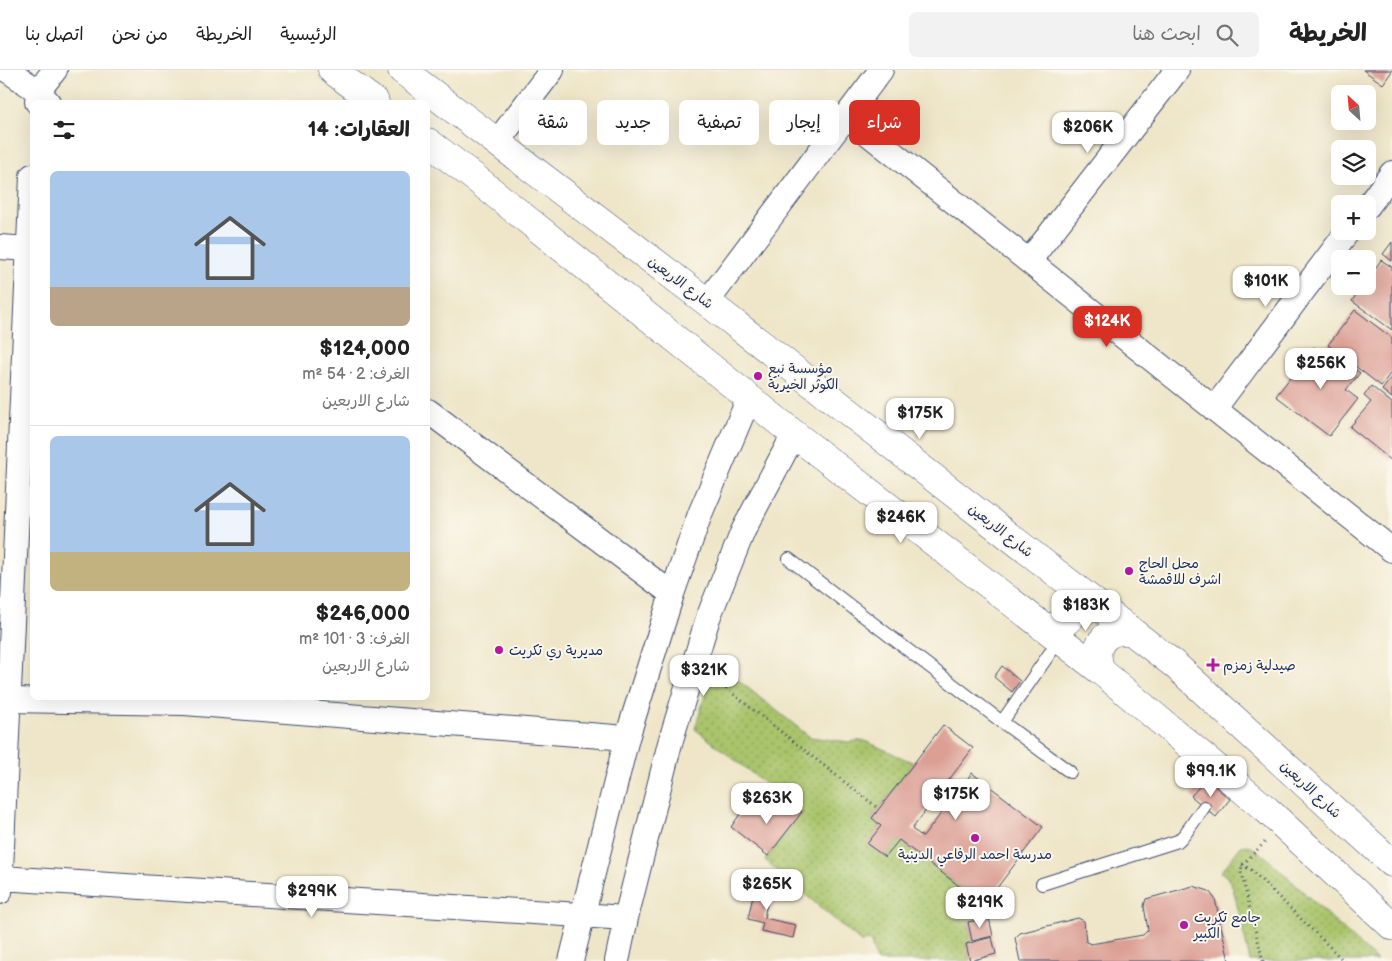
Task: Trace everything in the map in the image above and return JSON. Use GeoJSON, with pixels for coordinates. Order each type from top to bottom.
{"type":"FeatureCollection","features":[{"type":"Feature","properties":{"kind":"main road"},"geometry":{"type":"LineString","coordinates":[[332,70],[372,100]]}},
{"type":"Feature","properties":{"kind":"main road","name":"شارع الاربعين"},"geometry":{"type":"LineString","coordinates":[[402,70],[708,302],[1175,665],[1392,864]]}},
{"type":"Feature","properties":{"kind":"main road"},"geometry":{"type":"LineString","coordinates":[[430,144],[794,434],[1102,672],[1223,783],[1282,824],[1392,926]]}},
{"type":"Feature","properties":{"kind":"main road"},"geometry":{"type":"LineString","coordinates":[[1051,633],[1052,627],[1068,621],[1077,606],[1077,589]]}},
{"type":"Feature","properties":{"kind":"main road"},"geometry":{"type":"LineString","coordinates":[[1102,672],[1097,662],[1098,651],[1102,641],[1110,633],[1120,630],[1131,631]]}},
{"type":"Feature","properties":{"kind":"street"},"geometry":{"type":"LineString","coordinates":[[7,70],[41,99],[56,70]]}},
{"type":"Feature","properties":{"kind":"street"},"geometry":{"type":"LineString","coordinates":[[497,142],[552,70]]}},
{"type":"Feature","properties":{"kind":"street"},"geometry":{"type":"LineString","coordinates":[[708,302],[881,70]]}},
{"type":"Feature","properties":{"kind":"street"},"geometry":{"type":"LineString","coordinates":[[1029,261],[1178,70]]}},
{"type":"Feature","properties":{"kind":"street"},"geometry":{"type":"LineString","coordinates":[[846,116],[1392,550]]}},
{"type":"Feature","properties":{"kind":"street"},"geometry":{"type":"LineString","coordinates":[[1376,195],[1392,173]]}},
{"type":"Feature","properties":{"kind":"street"},"geometry":{"type":"LineString","coordinates":[[0,892],[8,700],[8,524],[30,212]]}},
{"type":"Feature","properties":{"kind":"street"},"geometry":{"type":"LineString","coordinates":[[1214,409],[1341,240]]}},
{"type":"Feature","properties":{"kind":"street"},"geometry":{"type":"LineString","coordinates":[[0,247],[28,249]]}},
{"type":"Feature","properties":{"kind":"street"},"geometry":{"type":"LineString","coordinates":[[571,961],[581,915],[627,738],[672,594],[700,514],[750,398]]}},
{"type":"Feature","properties":{"kind":"street"},"geometry":{"type":"LineString","coordinates":[[430,412],[672,594]]}},
{"type":"Feature","properties":{"kind":"street"},"geometry":{"type":"LineString","coordinates":[[617,961],[670,743],[694,663],[721,583],[742,531],[794,434]]}},
{"type":"Feature","properties":{"kind":"street"},"geometry":{"type":"LineString","coordinates":[[8,700],[186,700],[627,738]]}},
{"type":"Feature","properties":{"kind":"street"},"geometry":{"type":"LineString","coordinates":[[1,878],[626,918]]}},
{"type":"Feature","properties":{"kind":"lane"},"geometry":{"type":"LineString","coordinates":[[789,559],[1070,772]]}},
{"type":"Feature","properties":{"kind":"lane"},"geometry":{"type":"LineString","coordinates":[[1002,722],[1051,633]]}},
{"type":"Feature","properties":{"kind":"lane"},"geometry":{"type":"LineString","coordinates":[[1042,884],[1178,840],[1186,834],[1204,807]]}},
{"type":"Feature","properties":{"kind":"path"},"geometry":{"type":"LineString","coordinates":[[694,663],[879,809]]}},
{"type":"Feature","properties":{"kind":"path"},"geometry":{"type":"LineString","coordinates":[[1263,961],[1241,872],[1242,866],[1282,824]]}},
{"type":"Feature","properties":{"kind":"path"},"geometry":{"type":"LineString","coordinates":[[1242,866],[1251,870],[1344,961]]}},
{"type":"Feature","properties":{"kind":"green space"},"geometry":{"type":"Polygon","coordinates":[[[715,662],[810,737],[849,742],[863,740],[914,763],[872,818],[881,826],[868,844],[885,857],[899,840],[992,911],[989,918],[968,922],[972,941],[966,944],[970,961],[876,961],[871,942],[868,940],[862,943],[765,860],[802,812],[695,729],[715,662]]]}},
{"type":"Feature","properties":{"kind":"green space"},"geometry":{"type":"Polygon","coordinates":[[[1249,845],[1266,857],[1377,961],[1250,961],[1233,888],[1227,877],[1221,872],[1241,846],[1249,845]]]}},
{"type":"Feature","properties":{"kind":"building"},"geometry":{"type":"Polygon","coordinates":[[[1363,70],[1392,70],[1392,71],[1383,84],[1363,70]]]}},
{"type":"Feature","properties":{"kind":"building"},"geometry":{"type":"Polygon","coordinates":[[[1392,242],[1392,261],[1383,254],[1392,242]]]}},
{"type":"Feature","properties":{"kind":"building"},"geometry":{"type":"Polygon","coordinates":[[[1381,260],[1392,267],[1392,330],[1352,301],[1356,295],[1376,295],[1376,267],[1381,260]]]}},
{"type":"Feature","properties":{"kind":"building"},"geometry":{"type":"Polygon","coordinates":[[[1355,310],[1392,338],[1392,371],[1381,386],[1328,345],[1355,310]]]}},
{"type":"Feature","properties":{"kind":"building"},"geometry":{"type":"Polygon","coordinates":[[[1314,347],[1331,361],[1336,354],[1360,373],[1346,390],[1358,399],[1329,436],[1276,396],[1314,347]]]}},
{"type":"Feature","properties":{"kind":"building"},"geometry":{"type":"Polygon","coordinates":[[[1392,377],[1392,398],[1382,390],[1392,377]]]}},
{"type":"Feature","properties":{"kind":"building"},"geometry":{"type":"Polygon","coordinates":[[[1371,386],[1392,403],[1392,461],[1350,427],[1371,402],[1364,396],[1371,386]]]}},
{"type":"Feature","properties":{"kind":"building"},"geometry":{"type":"Polygon","coordinates":[[[1002,666],[1020,681],[1012,692],[994,677],[1002,666]]]}},
{"type":"Feature","properties":{"kind":"building"},"geometry":{"type":"Polygon","coordinates":[[[943,725],[973,748],[912,829],[923,837],[972,773],[1043,827],[984,905],[899,840],[885,857],[867,844],[881,826],[872,818],[943,725]]]}},
{"type":"Feature","properties":{"kind":"building"},"geometry":{"type":"Polygon","coordinates":[[[1206,779],[1230,799],[1216,817],[1191,796],[1206,779]]]}},
{"type":"Feature","properties":{"kind":"building"},"geometry":{"type":"Polygon","coordinates":[[[781,796],[802,812],[768,856],[731,827],[748,803],[765,816],[781,796]]]}},
{"type":"Feature","properties":{"kind":"building"},"geometry":{"type":"Polygon","coordinates":[[[757,877],[772,880],[764,918],[796,925],[793,938],[761,931],[763,923],[748,919],[757,877]]]}},
{"type":"Feature","properties":{"kind":"building","name":"جامع تكريت الكبير"},"geometry":{"type":"Polygon","coordinates":[[[1193,886],[1209,891],[1215,899],[1229,961],[1020,961],[1015,938],[1020,933],[1078,918],[1084,921],[1086,942],[1091,944],[1143,935],[1148,930],[1144,906],[1146,899],[1193,886]]]}},
{"type":"Feature","properties":{"kind":"building"},"geometry":{"type":"Polygon","coordinates":[[[989,918],[993,936],[972,941],[968,922],[989,918]]]}},
{"type":"Feature","properties":{"kind":"building"},"geometry":{"type":"Polygon","coordinates":[[[992,937],[996,954],[970,961],[966,944],[992,937]]]}},
{"type":"Feature","properties":{"kind":"place","name":"مؤسسة نبع الكوثر الخيرية"},"geometry":{"type":"Point","coordinates":[758,376]}},
{"type":"Feature","properties":{"kind":"place","name":"محل الحاج اشرف للاقمشة"},"geometry":{"type":"Point","coordinates":[1129,571]}},
{"type":"Feature","properties":{"kind":"place","name":"مديرية ري تكريت"},"geometry":{"type":"Point","coordinates":[499,650]}},
{"type":"Feature","properties":{"kind":"place","name":"صيدلية زمزم"},"geometry":{"type":"Point","coordinates":[1213,665]}},
{"type":"Feature","properties":{"kind":"place","name":"مدرسة احمد الرفاعي الدينية"},"geometry":{"type":"Point","coordinates":[975,838]}},
{"type":"Feature","properties":{"kind":"place","name":"جامع تكريت الكبير"},"geometry":{"type":"Point","coordinates":[1184,925]}}]}
